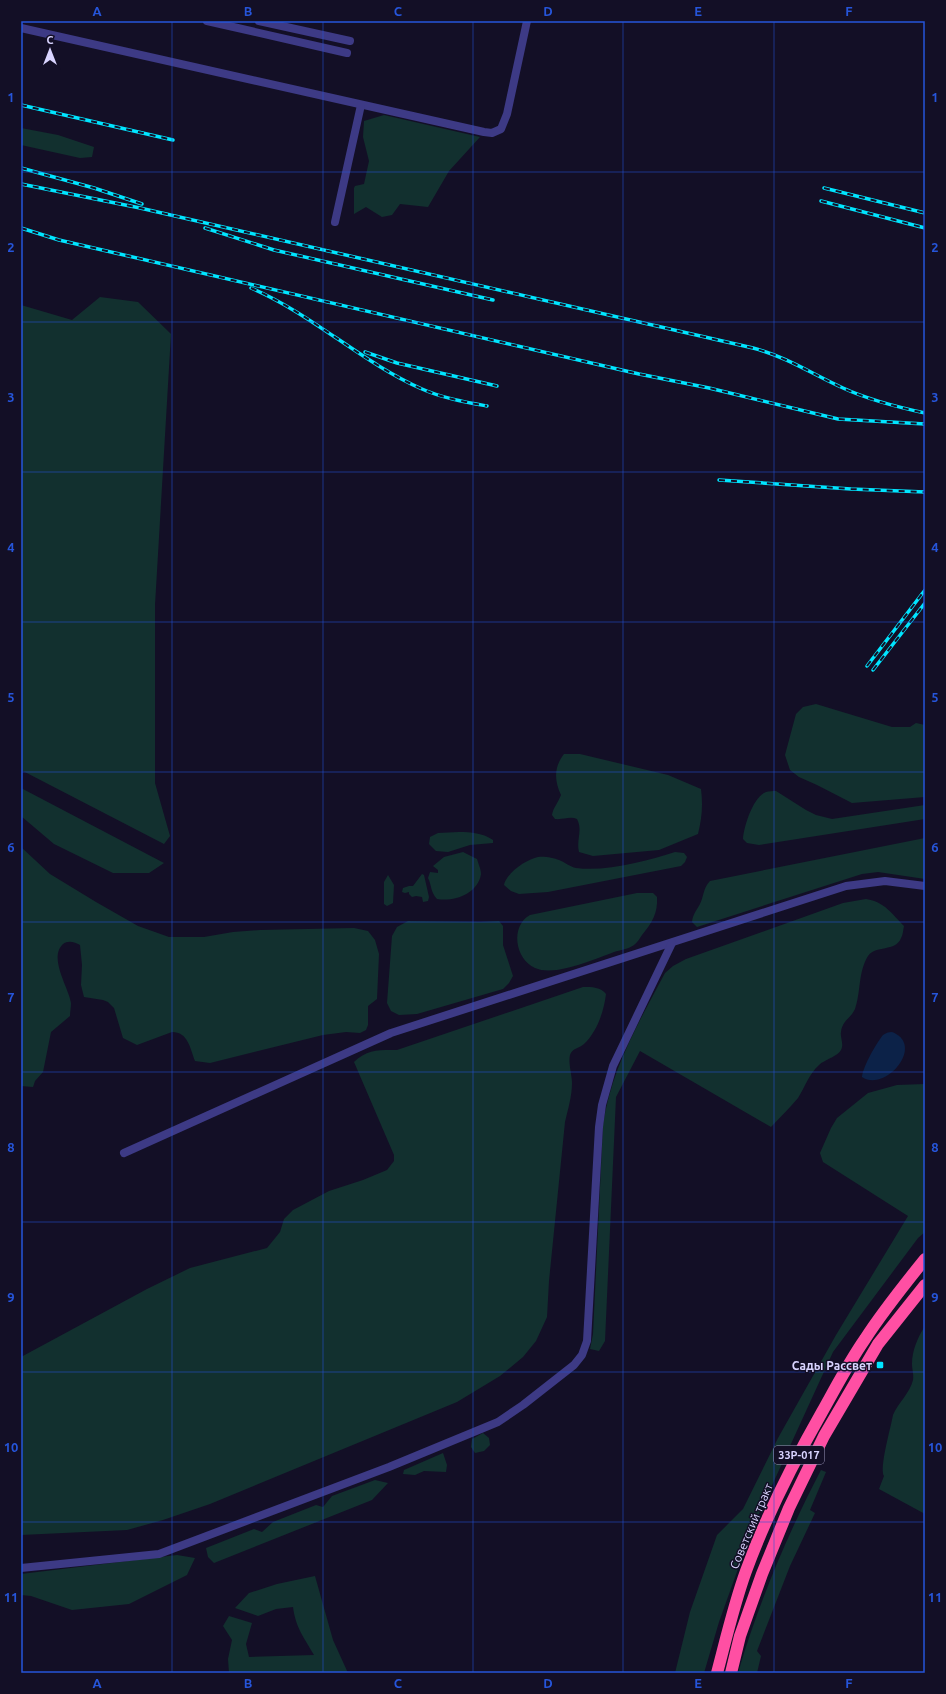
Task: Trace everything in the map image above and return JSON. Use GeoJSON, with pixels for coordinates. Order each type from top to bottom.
{"type":"FeatureCollection","features":[{"type":"Feature","properties":{"kind":"highway","name":"Советский тракт"},"geometry":{"type":"LineString","coordinates":[[717,1673],[746,1571],[772,1508],[795,1461],[846,1368],[865,1338],[925,1259]]}},
{"type":"Feature","properties":{"kind":"highway","name":"33Р-017"},"geometry":{"type":"LineString","coordinates":[[731,1673],[740,1636],[762,1574],[789,1508],[824,1436],[878,1344],[925,1285]]}},
{"type":"Feature","properties":{"kind":"street"},"geometry":{"type":"LineString","coordinates":[[207,21],[347,53]]}},
{"type":"Feature","properties":{"kind":"street"},"geometry":{"type":"LineString","coordinates":[[259,21],[350,41]]}},
{"type":"Feature","properties":{"kind":"street"},"geometry":{"type":"LineString","coordinates":[[21,28],[492,133],[501,129],[507,114],[527,21]]}},
{"type":"Feature","properties":{"kind":"street"},"geometry":{"type":"LineString","coordinates":[[336,222],[361,105]]}},
{"type":"Feature","properties":{"kind":"street"},"geometry":{"type":"LineString","coordinates":[[124,1153],[391,1033],[846,886],[885,881],[925,886]]}},
{"type":"Feature","properties":{"kind":"street"},"geometry":{"type":"LineString","coordinates":[[21,1568],[159,1554],[389,1467],[498,1422],[523,1405],[574,1365],[582,1355],[587,1341],[598,1135],[602,1105],[613,1066],[672,943]]}},
{"type":"Feature","properties":{"kind":"green space"},"geometry":{"type":"Polygon","coordinates":[[[384,115],[480,137],[449,171],[428,207],[400,204],[392,215],[382,217],[366,207],[354,214],[354,188],[355,186],[364,184],[369,161],[363,137],[364,121],[384,115]]]}},
{"type":"Feature","properties":{"kind":"green space"},"geometry":{"type":"Polygon","coordinates":[[[21,128],[58,135],[94,147],[92,157],[80,158],[21,145],[21,128]]]}},
{"type":"Feature","properties":{"kind":"green space"},"geometry":{"type":"Polygon","coordinates":[[[100,297],[138,302],[171,334],[155,605],[155,783],[170,836],[164,844],[21,770],[21,305],[72,320],[100,297]]]}},
{"type":"Feature","properties":{"kind":"green space"},"geometry":{"type":"Polygon","coordinates":[[[816,704],[892,727],[910,727],[916,723],[925,725],[925,797],[852,803],[799,777],[790,770],[785,755],[796,714],[803,707],[816,704]]]}},
{"type":"Feature","properties":{"kind":"green space"},"geometry":{"type":"Polygon","coordinates":[[[564,754],[580,754],[668,775],[701,789],[702,812],[698,834],[659,850],[593,856],[579,852],[579,823],[577,819],[555,819],[552,815],[561,795],[557,784],[556,774],[558,764],[564,754]]]}},
{"type":"Feature","properties":{"kind":"green space"},"geometry":{"type":"Polygon","coordinates":[[[21,788],[164,863],[149,873],[113,873],[54,844],[21,816],[21,788]]]}},
{"type":"Feature","properties":{"kind":"green space"},"geometry":{"type":"Polygon","coordinates":[[[776,791],[816,815],[832,819],[925,805],[925,819],[759,845],[747,843],[743,839],[747,820],[753,806],[761,795],[767,792],[776,791]]]}},
{"type":"Feature","properties":{"kind":"green space"},"geometry":{"type":"Polygon","coordinates":[[[459,832],[481,834],[493,840],[493,843],[470,845],[448,852],[436,851],[429,844],[430,837],[438,833],[459,832]]]}},
{"type":"Feature","properties":{"kind":"green space"},"geometry":{"type":"Polygon","coordinates":[[[925,838],[925,879],[878,872],[862,874],[697,927],[692,922],[706,886],[710,881],[925,838]]]}},
{"type":"Feature","properties":{"kind":"green space"},"geometry":{"type":"Polygon","coordinates":[[[21,847],[50,874],[96,902],[138,926],[169,937],[204,937],[233,932],[260,930],[354,928],[368,931],[375,940],[379,954],[377,999],[368,1006],[368,1025],[366,1030],[360,1033],[346,1032],[323,1035],[210,1063],[195,1061],[188,1042],[182,1035],[177,1033],[172,1032],[137,1045],[123,1038],[114,1008],[108,1002],[84,997],[81,985],[82,965],[80,945],[74,942],[67,942],[63,944],[59,950],[58,965],[71,1003],[70,1016],[51,1032],[43,1072],[35,1081],[33,1087],[21,1086],[21,847]]]}},
{"type":"Feature","properties":{"kind":"green space"},"geometry":{"type":"Polygon","coordinates":[[[463,852],[477,859],[481,872],[479,881],[475,887],[458,898],[444,900],[437,899],[433,893],[428,878],[430,872],[438,873],[438,870],[433,866],[444,857],[463,852]]]}},
{"type":"Feature","properties":{"kind":"green space"},"geometry":{"type":"Polygon","coordinates":[[[675,852],[684,853],[687,857],[681,866],[548,892],[519,894],[511,891],[504,885],[513,871],[533,858],[538,857],[557,859],[572,867],[588,869],[626,865],[675,852]]]}},
{"type":"Feature","properties":{"kind":"green space"},"geometry":{"type":"Polygon","coordinates":[[[422,874],[424,875],[429,897],[428,901],[423,902],[422,897],[412,897],[409,892],[402,892],[403,888],[413,886],[422,874]]]}},
{"type":"Feature","properties":{"kind":"green space"},"geometry":{"type":"Polygon","coordinates":[[[388,875],[394,885],[393,903],[387,906],[384,904],[384,882],[388,875]]]}},
{"type":"Feature","properties":{"kind":"green space"},"geometry":{"type":"Polygon","coordinates":[[[637,893],[653,893],[657,897],[657,903],[655,913],[649,926],[637,942],[632,946],[586,963],[564,969],[553,970],[543,970],[528,964],[519,950],[518,934],[520,927],[524,920],[530,915],[637,893]]]}},
{"type":"Feature","properties":{"kind":"green space"},"geometry":{"type":"Polygon","coordinates":[[[866,899],[878,903],[888,909],[896,917],[904,926],[902,937],[895,945],[875,951],[868,956],[861,975],[855,1009],[842,1028],[841,1050],[816,1069],[810,1076],[798,1098],[771,1127],[640,1051],[616,1097],[605,1341],[599,1351],[590,1349],[593,1334],[603,1125],[607,1104],[612,1085],[627,1046],[665,973],[673,966],[686,959],[843,903],[866,899]]]}},
{"type":"Feature","properties":{"kind":"green space"},"geometry":{"type":"Polygon","coordinates":[[[408,921],[499,921],[503,926],[503,945],[513,976],[503,989],[417,1014],[399,1015],[391,1011],[387,1003],[392,936],[397,927],[408,921]]]}},
{"type":"Feature","properties":{"kind":"green space"},"geometry":{"type":"Polygon","coordinates":[[[583,987],[593,987],[602,990],[606,994],[605,1001],[602,1014],[593,1034],[584,1044],[572,1051],[570,1055],[569,1062],[572,1088],[565,1122],[549,1281],[547,1317],[536,1341],[523,1357],[500,1376],[457,1402],[210,1504],[163,1520],[127,1530],[21,1535],[21,1357],[147,1289],[190,1268],[267,1248],[280,1232],[284,1219],[293,1210],[329,1191],[363,1180],[387,1170],[394,1161],[394,1155],[354,1062],[359,1058],[369,1052],[397,1050],[583,987]]]}},
{"type":"Feature","properties":{"kind":"green space"},"geometry":{"type":"Polygon","coordinates":[[[925,1084],[925,1232],[918,1238],[833,1352],[753,1527],[719,1622],[704,1673],[675,1673],[690,1612],[717,1535],[743,1509],[778,1438],[836,1335],[908,1216],[823,1162],[820,1153],[837,1118],[868,1093],[897,1085],[925,1084]]]}},
{"type":"Feature","properties":{"kind":"green space"},"geometry":{"type":"Polygon","coordinates":[[[925,1326],[925,1514],[879,1489],[884,1476],[884,1456],[893,1415],[907,1394],[911,1385],[913,1378],[912,1364],[914,1349],[925,1326]]]}},
{"type":"Feature","properties":{"kind":"green space"},"geometry":{"type":"Polygon","coordinates":[[[483,1433],[489,1438],[490,1445],[484,1451],[475,1453],[471,1447],[472,1439],[483,1433]]]}},
{"type":"Feature","properties":{"kind":"green space"},"geometry":{"type":"Polygon","coordinates":[[[443,1453],[447,1465],[446,1472],[424,1471],[415,1475],[403,1474],[404,1470],[443,1453]]]}},
{"type":"Feature","properties":{"kind":"green space"},"geometry":{"type":"Polygon","coordinates":[[[821,1470],[826,1472],[810,1510],[815,1513],[790,1566],[757,1651],[761,1656],[757,1673],[738,1673],[764,1595],[797,1519],[821,1470]]]}},
{"type":"Feature","properties":{"kind":"green space"},"geometry":{"type":"Polygon","coordinates":[[[375,1480],[388,1483],[372,1500],[214,1563],[208,1557],[206,1548],[254,1529],[262,1532],[273,1522],[316,1505],[323,1507],[332,1496],[375,1480]]]}},
{"type":"Feature","properties":{"kind":"green space"},"geometry":{"type":"Polygon","coordinates":[[[177,1555],[195,1558],[187,1575],[129,1604],[72,1610],[31,1596],[21,1595],[21,1574],[177,1555]]]}},
{"type":"Feature","properties":{"kind":"green space"},"geometry":{"type":"Polygon","coordinates":[[[315,1576],[333,1640],[348,1673],[229,1673],[228,1659],[232,1640],[223,1626],[229,1616],[252,1623],[246,1644],[249,1657],[314,1655],[298,1627],[293,1607],[276,1609],[258,1616],[235,1608],[249,1593],[277,1584],[315,1576]]]}},
{"type":"Feature","properties":{"kind":"water"},"geometry":{"type":"Polygon","coordinates":[[[888,1032],[892,1032],[901,1038],[905,1047],[904,1056],[898,1065],[891,1073],[881,1079],[871,1080],[862,1077],[867,1062],[880,1038],[888,1032]]]}},
{"type":"Feature","properties":{"kind":"railway"},"geometry":{"type":"LineString","coordinates":[[21,105],[173,140]]}},
{"type":"Feature","properties":{"kind":"railway"},"geometry":{"type":"LineString","coordinates":[[21,168],[94,188],[142,204]]}},
{"type":"Feature","properties":{"kind":"railway"},"geometry":{"type":"LineString","coordinates":[[21,184],[140,208],[753,348],[777,356],[843,388],[873,400],[925,413]]}},
{"type":"Feature","properties":{"kind":"railway"},"geometry":{"type":"LineString","coordinates":[[824,188],[925,213]]}},
{"type":"Feature","properties":{"kind":"railway"},"geometry":{"type":"LineString","coordinates":[[821,201],[925,228]]}},
{"type":"Feature","properties":{"kind":"railway"},"geometry":{"type":"LineString","coordinates":[[21,228],[59,240],[639,374],[709,388],[838,419],[925,424]]}},
{"type":"Feature","properties":{"kind":"railway"},"geometry":{"type":"LineString","coordinates":[[205,228],[274,250],[493,300]]}},
{"type":"Feature","properties":{"kind":"railway"},"geometry":{"type":"LineString","coordinates":[[251,288],[295,311],[357,352],[400,378],[438,395],[487,406]]}},
{"type":"Feature","properties":{"kind":"railway"},"geometry":{"type":"LineString","coordinates":[[365,352],[397,363],[497,386]]}},
{"type":"Feature","properties":{"kind":"railway"},"geometry":{"type":"LineString","coordinates":[[719,480],[851,489],[925,492]]}},
{"type":"Feature","properties":{"kind":"railway"},"geometry":{"type":"LineString","coordinates":[[867,666],[925,590]]}},
{"type":"Feature","properties":{"kind":"railway"},"geometry":{"type":"LineString","coordinates":[[873,670],[925,603]]}},
{"type":"Feature","properties":{"kind":"place","name":"Сады Рассвет"},"geometry":{"type":"Point","coordinates":[880,1365]}}]}
